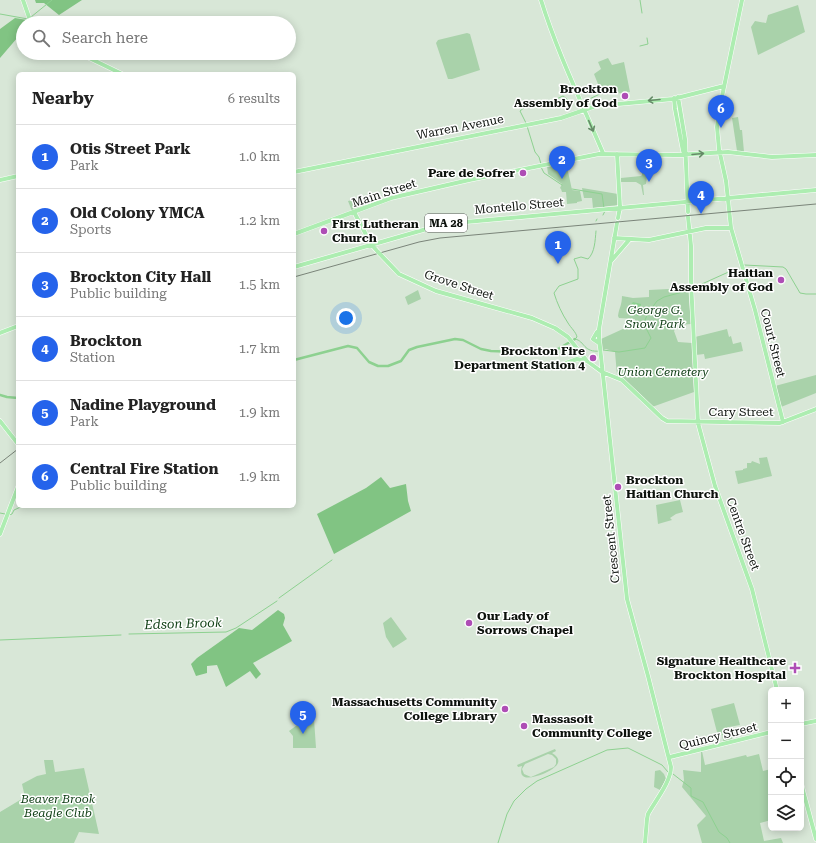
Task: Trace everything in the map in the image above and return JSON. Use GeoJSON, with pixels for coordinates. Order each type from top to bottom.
{"type":"FeatureCollection","features":[{"type":"Feature","properties":{"kind":"main road"},"geometry":{"type":"LineString","coordinates":[[23,0],[29,16]]}},
{"type":"Feature","properties":{"kind":"main road"},"geometry":{"type":"LineString","coordinates":[[541,0],[548,21],[603,154]]}},
{"type":"Feature","properties":{"kind":"main road","name":"Court Street"},"geometry":{"type":"LineString","coordinates":[[742,0],[717,122],[719,152],[726,181],[730,228],[755,312],[783,422]]}},
{"type":"Feature","properties":{"kind":"main road"},"geometry":{"type":"LineString","coordinates":[[93,60],[118,72]]}},
{"type":"Feature","properties":{"kind":"main road","name":"Warren Avenue"},"geometry":{"type":"LineString","coordinates":[[296,172],[355,158],[561,118],[596,106],[676,98],[724,86]]}},
{"type":"Feature","properties":{"kind":"main road","name":"Centre Street"},"geometry":{"type":"LineString","coordinates":[[676,98],[685,155],[697,422],[715,486],[748,577],[776,687]]}},
{"type":"Feature","properties":{"kind":"main road","name":"Main Street"},"geometry":{"type":"LineString","coordinates":[[296,233],[398,197],[469,180],[603,154],[685,155],[728,152],[772,157],[816,155]]}},
{"type":"Feature","properties":{"kind":"main road"},"geometry":{"type":"LineString","coordinates":[[617,154],[620,207],[618,218]]}},
{"type":"Feature","properties":{"kind":"main road"},"geometry":{"type":"LineString","coordinates":[[0,180],[16,176]]}},
{"type":"Feature","properties":{"kind":"main road","name":"MA 28"},"geometry":{"type":"LineString","coordinates":[[727,198],[816,190]]}},
{"type":"Feature","properties":{"kind":"main road","name":"Montello Street"},"geometry":{"type":"LineString","coordinates":[[296,266],[444,224],[605,208],[727,198]]}},
{"type":"Feature","properties":{"kind":"main road","name":"Grove Street"},"geometry":{"type":"LineString","coordinates":[[354,212],[371,244],[398,273],[436,291],[536,319],[558,330],[573,342],[587,361],[602,372]]}},
{"type":"Feature","properties":{"kind":"main road","name":"Crescent Street"},"geometry":{"type":"LineString","coordinates":[[617,223],[599,329],[599,343],[627,600],[670,757],[671,767],[670,776],[646,819],[646,843]]}},
{"type":"Feature","properties":{"kind":"main road"},"geometry":{"type":"LineString","coordinates":[[614,238],[644,241],[656,240],[706,228],[730,228]]}},
{"type":"Feature","properties":{"kind":"main road"},"geometry":{"type":"LineString","coordinates":[[610,262],[629,240]]}},
{"type":"Feature","properties":{"kind":"main road"},"geometry":{"type":"LineString","coordinates":[[0,333],[16,327]]}},
{"type":"Feature","properties":{"kind":"main road"},"geometry":{"type":"LineString","coordinates":[[573,342],[582,345]]}},
{"type":"Feature","properties":{"kind":"main road"},"geometry":{"type":"LineString","coordinates":[[566,363],[577,359],[587,361]]}},
{"type":"Feature","properties":{"kind":"main road","name":"Cary Street"},"geometry":{"type":"LineString","coordinates":[[602,372],[622,380],[664,420],[673,422],[783,422]]}},
{"type":"Feature","properties":{"kind":"main road"},"geometry":{"type":"LineString","coordinates":[[783,422],[816,409]]}},
{"type":"Feature","properties":{"kind":"main road"},"geometry":{"type":"LineString","coordinates":[[0,421],[16,442]]}},
{"type":"Feature","properties":{"kind":"main road"},"geometry":{"type":"LineString","coordinates":[[0,534],[16,492]]}},
{"type":"Feature","properties":{"kind":"main road"},"geometry":{"type":"LineString","coordinates":[[804,723],[816,721]]}},
{"type":"Feature","properties":{"kind":"main road","name":"Quincy Street"},"geometry":{"type":"LineString","coordinates":[[670,757],[768,733]]}},
{"type":"Feature","properties":{"kind":"main road"},"geometry":{"type":"LineString","coordinates":[[804,794],[816,839]]}},
{"type":"Feature","properties":{"kind":"green space"},"geometry":{"type":"Polygon","coordinates":[[[798,5],[805,32],[758,55],[751,27],[755,21],[766,23],[768,15],[798,5]]]}},
{"type":"Feature","properties":{"kind":"green space"},"geometry":{"type":"Polygon","coordinates":[[[467,33],[470,34],[480,70],[448,79],[436,43],[438,40],[467,33]]]}},
{"type":"Feature","properties":{"kind":"green space"},"geometry":{"type":"Polygon","coordinates":[[[608,58],[612,65],[624,62],[630,92],[613,94],[612,89],[602,94],[594,74],[601,69],[598,62],[608,58]]]}},
{"type":"Feature","properties":{"kind":"green space"},"geometry":{"type":"Polygon","coordinates":[[[738,117],[740,130],[742,130],[744,152],[737,151],[732,118],[738,117]]]}},
{"type":"Feature","properties":{"kind":"green space"},"geometry":{"type":"Polygon","coordinates":[[[566,162],[572,190],[580,191],[582,201],[577,203],[567,204],[566,192],[562,192],[560,188],[562,184],[548,174],[547,166],[566,162]]]}},
{"type":"Feature","properties":{"kind":"green space"},"geometry":{"type":"Polygon","coordinates":[[[653,170],[657,172],[651,176],[647,176],[646,184],[643,185],[644,195],[641,185],[636,182],[621,182],[621,178],[641,176],[642,171],[653,170]]]}},
{"type":"Feature","properties":{"kind":"green space"},"geometry":{"type":"Polygon","coordinates":[[[582,188],[618,194],[618,205],[593,208],[592,198],[584,198],[582,188]]]}},
{"type":"Feature","properties":{"kind":"green space"},"geometry":{"type":"Polygon","coordinates":[[[361,198],[365,207],[352,211],[348,201],[361,198]]]}},
{"type":"Feature","properties":{"kind":"green space"},"geometry":{"type":"Polygon","coordinates":[[[688,285],[691,324],[678,325],[674,331],[678,342],[692,343],[694,392],[652,407],[617,375],[615,352],[606,349],[602,350],[601,339],[625,328],[634,329],[635,319],[619,318],[618,316],[622,296],[633,298],[649,297],[649,290],[669,289],[688,285]]]}},
{"type":"Feature","properties":{"kind":"green space"},"geometry":{"type":"Polygon","coordinates":[[[418,290],[421,299],[408,305],[405,297],[418,290]]]}},
{"type":"Feature","properties":{"kind":"green space"},"geometry":{"type":"Polygon","coordinates":[[[727,329],[733,344],[741,342],[743,351],[705,359],[704,354],[696,355],[695,337],[727,329]]]}},
{"type":"Feature","properties":{"kind":"green space"},"geometry":{"type":"Polygon","coordinates":[[[816,375],[816,393],[781,407],[775,386],[816,375]]]}},
{"type":"Feature","properties":{"kind":"green space"},"geometry":{"type":"Polygon","coordinates":[[[767,457],[772,476],[738,484],[735,471],[747,468],[747,463],[751,463],[752,461],[760,464],[759,458],[767,457]]]}},
{"type":"Feature","properties":{"kind":"green space"},"geometry":{"type":"Polygon","coordinates":[[[680,500],[683,512],[670,518],[672,520],[658,524],[656,505],[680,500]]]}},
{"type":"Feature","properties":{"kind":"green space"},"geometry":{"type":"Polygon","coordinates":[[[391,617],[407,639],[393,648],[386,637],[383,623],[391,617]]]}},
{"type":"Feature","properties":{"kind":"green space"},"geometry":{"type":"Polygon","coordinates":[[[734,703],[740,725],[729,727],[733,742],[724,744],[722,735],[718,736],[711,709],[734,703]]]}},
{"type":"Feature","properties":{"kind":"green space"},"geometry":{"type":"Polygon","coordinates":[[[314,719],[316,748],[293,748],[293,736],[289,731],[304,720],[314,719]]]}},
{"type":"Feature","properties":{"kind":"green space"},"geometry":{"type":"Polygon","coordinates":[[[555,749],[556,751],[552,753],[556,756],[558,763],[554,768],[543,774],[531,777],[527,778],[524,777],[521,771],[522,766],[518,767],[517,765],[555,749]],[[548,754],[525,764],[522,769],[524,774],[531,777],[554,767],[556,764],[556,759],[552,755],[548,754]]]}},
{"type":"Feature","properties":{"kind":"green space"},"geometry":{"type":"Polygon","coordinates":[[[702,751],[705,765],[746,755],[747,757],[759,754],[763,771],[768,770],[768,821],[760,823],[764,841],[781,838],[783,843],[702,843],[697,825],[706,816],[682,787],[684,780],[683,770],[701,772],[702,751]]]}},
{"type":"Feature","properties":{"kind":"green space","name":"Beaver Brook Beagle Club"},"geometry":{"type":"Polygon","coordinates":[[[44,760],[53,760],[55,772],[84,768],[99,834],[79,832],[74,843],[0,843],[0,812],[25,797],[22,784],[37,776],[46,774],[44,760]]]}},
{"type":"Feature","properties":{"kind":"green space"},"geometry":{"type":"Polygon","coordinates":[[[660,770],[666,779],[660,790],[654,787],[655,771],[660,770]]]}},
{"type":"Feature","properties":{"kind":"shaded area"},"geometry":{"type":"Polygon","coordinates":[[[35,0],[82,0],[59,15],[44,3],[36,3],[35,0]]]}},
{"type":"Feature","properties":{"kind":"shaded area"},"geometry":{"type":"Polygon","coordinates":[[[16,18],[16,39],[0,58],[0,29],[16,18]]]}},
{"type":"Feature","properties":{"kind":"shaded area"},"geometry":{"type":"Polygon","coordinates":[[[633,302],[641,304],[638,316],[632,313],[630,306],[633,302]]]}},
{"type":"Feature","properties":{"kind":"shaded area"},"geometry":{"type":"Polygon","coordinates":[[[381,477],[390,488],[406,484],[411,511],[334,554],[317,514],[366,488],[381,477]]]}},
{"type":"Feature","properties":{"kind":"shaded area"},"geometry":{"type":"Polygon","coordinates":[[[278,610],[284,614],[285,618],[283,625],[292,641],[253,663],[261,674],[256,679],[250,671],[226,687],[217,665],[207,666],[207,673],[196,676],[191,664],[197,658],[239,628],[252,630],[278,610]]]}},
{"type":"Feature","properties":{"kind":"waterway"},"geometry":{"type":"LineString","coordinates":[[32,16],[52,0]]}},
{"type":"Feature","properties":{"kind":"waterway"},"geometry":{"type":"LineString","coordinates":[[640,0],[642,13]]}},
{"type":"Feature","properties":{"kind":"waterway"},"geometry":{"type":"LineString","coordinates":[[0,14],[16,17]]}},
{"type":"Feature","properties":{"kind":"waterway"},"geometry":{"type":"LineString","coordinates":[[640,46],[648,44],[647,38]]}},
{"type":"Feature","properties":{"kind":"waterway"},"geometry":{"type":"LineString","coordinates":[[583,102],[602,93]]}},
{"type":"Feature","properties":{"kind":"waterway"},"geometry":{"type":"LineString","coordinates":[[526,123],[520,111],[525,107],[550,102],[563,96],[572,105]]}},
{"type":"Feature","properties":{"kind":"waterway"},"geometry":{"type":"LineString","coordinates":[[527,126],[535,152],[539,157],[541,164]]}},
{"type":"Feature","properties":{"kind":"waterway"},"geometry":{"type":"LineString","coordinates":[[541,167],[544,173],[562,185]]}},
{"type":"Feature","properties":{"kind":"waterway"},"geometry":{"type":"LineString","coordinates":[[572,189],[602,194],[604,208]]}},
{"type":"Feature","properties":{"kind":"waterway"},"geometry":{"type":"LineString","coordinates":[[603,215],[605,211]]}},
{"type":"Feature","properties":{"kind":"waterway"},"geometry":{"type":"LineString","coordinates":[[596,231],[594,246],[588,259],[581,257],[574,259],[578,269],[578,279],[559,286],[554,293],[558,305],[569,325],[575,332],[577,337],[575,339],[581,342],[587,349],[600,351]]}},
{"type":"Feature","properties":{"kind":"waterway"},"geometry":{"type":"LineString","coordinates":[[744,265],[783,267],[786,269],[800,293],[816,294]]}},
{"type":"Feature","properties":{"kind":"waterway"},"geometry":{"type":"LineString","coordinates":[[693,288],[733,270]]}},
{"type":"Feature","properties":{"kind":"waterway"},"geometry":{"type":"LineString","coordinates":[[603,350],[619,352],[645,348],[651,338],[645,326],[645,320],[648,313],[657,301],[664,297],[690,290]]}},
{"type":"Feature","properties":{"kind":"waterway"},"geometry":{"type":"LineString","coordinates":[[296,359],[348,346],[357,348],[369,362],[378,366],[388,366],[401,361],[409,350],[455,339],[463,340],[481,349],[491,351],[547,353],[558,349],[575,339]]}},
{"type":"Feature","properties":{"kind":"waterway"},"geometry":{"type":"LineString","coordinates":[[0,395],[16,398]]}},
{"type":"Feature","properties":{"kind":"waterway"},"geometry":{"type":"LineString","coordinates":[[9,515],[18,508]]}},
{"type":"Feature","properties":{"kind":"waterway"},"geometry":{"type":"LineString","coordinates":[[0,513],[5,514]]}},
{"type":"Feature","properties":{"kind":"waterway","name":"Edson Brook"},"geometry":{"type":"LineString","coordinates":[[279,598],[332,560]]}},
{"type":"Feature","properties":{"kind":"waterway","name":"Edson Brook"},"geometry":{"type":"LineString","coordinates":[[129,634],[226,632],[236,628],[277,601]]}},
{"type":"Feature","properties":{"kind":"waterway","name":"Edson Brook"},"geometry":{"type":"LineString","coordinates":[[0,640],[121,635]]}},
{"type":"Feature","properties":{"kind":"waterway"},"geometry":{"type":"LineString","coordinates":[[498,843],[507,814],[514,801],[526,789],[537,781],[607,750],[628,748],[662,765],[668,772]]}},
{"type":"Feature","properties":{"kind":"waterway"},"geometry":{"type":"LineString","coordinates":[[673,774],[691,788],[691,796],[703,802],[719,832],[727,838],[730,843]]}},
{"type":"Feature","properties":{"kind":"railway"},"geometry":{"type":"LineString","coordinates":[[296,276],[419,242],[440,238],[816,204]]}},
{"type":"Feature","properties":{"kind":"railway"},"geometry":{"type":"LineString","coordinates":[[0,463],[16,451]]}},
{"type":"Feature","properties":{"kind":"place","name":"Brockton Assembly of God"},"geometry":{"type":"Point","coordinates":[625,96]}},
{"type":"Feature","properties":{"kind":"place","name":"Central Fire Station"},"geometry":{"type":"Point","coordinates":[721,128]}},
{"type":"Feature","properties":{"kind":"place","name":"Pare de Sofrer"},"geometry":{"type":"Point","coordinates":[523,173]}},
{"type":"Feature","properties":{"kind":"place","name":"Old Colony YMCA"},"geometry":{"type":"Point","coordinates":[562,179]}},
{"type":"Feature","properties":{"kind":"place","name":"Brockton City Hall"},"geometry":{"type":"Point","coordinates":[649,182]}},
{"type":"Feature","properties":{"kind":"place","name":"Brockton"},"geometry":{"type":"Point","coordinates":[701,214]}},
{"type":"Feature","properties":{"kind":"place","name":"First Lutheran Church"},"geometry":{"type":"Point","coordinates":[324,231]}},
{"type":"Feature","properties":{"kind":"place","name":"Otis Street Park"},"geometry":{"type":"Point","coordinates":[558,264]}},
{"type":"Feature","properties":{"kind":"place","name":"Haitian Assembly of God"},"geometry":{"type":"Point","coordinates":[781,280]}},
{"type":"Feature","properties":{"kind":"place","name":"Brockton Fire Department Station 4"},"geometry":{"type":"Point","coordinates":[593,358]}},
{"type":"Feature","properties":{"kind":"place","name":"Brockton Haitian Church"},"geometry":{"type":"Point","coordinates":[618,487]}},
{"type":"Feature","properties":{"kind":"place","name":"Our Lady of Sorrows Chapel"},"geometry":{"type":"Point","coordinates":[469,623]}},
{"type":"Feature","properties":{"kind":"place","name":"Signature Healthcare Brockton Hospital"},"geometry":{"type":"Point","coordinates":[795,668]}},
{"type":"Feature","properties":{"kind":"place","name":"Massachusetts Community College Library"},"geometry":{"type":"Point","coordinates":[505,709]}},
{"type":"Feature","properties":{"kind":"place","name":"Massasoit Community College"},"geometry":{"type":"Point","coordinates":[524,726]}},
{"type":"Feature","properties":{"kind":"place","name":"Nadine Playground"},"geometry":{"type":"Point","coordinates":[303,734]}},
{"type":"Feature","properties":{"kind":"park label","name":"George G. Snow Park"},"geometry":{"type":"Point","coordinates":[655,317]}},
{"type":"Feature","properties":{"kind":"park label","name":"Union Cemetery"},"geometry":{"type":"Point","coordinates":[663,372]}}]}
